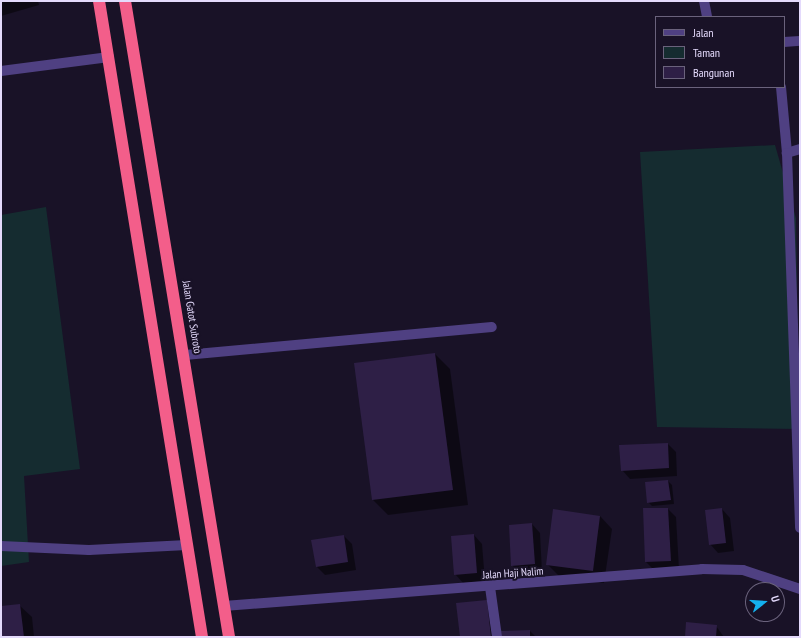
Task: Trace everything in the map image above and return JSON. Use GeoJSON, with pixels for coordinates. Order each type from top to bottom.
{"type":"FeatureCollection","features":[{"type":"Feature","properties":{"kind":"highway"},"geometry":{"type":"LineString","coordinates":[[99,1],[202,637]]}},
{"type":"Feature","properties":{"kind":"highway","name":"Jalan Gatot Subroto"},"geometry":{"type":"LineString","coordinates":[[125,1],[185,355],[230,637]]}},
{"type":"Feature","properties":{"kind":"street"},"geometry":{"type":"LineString","coordinates":[[704,1],[707,16]]}},
{"type":"Feature","properties":{"kind":"street"},"geometry":{"type":"LineString","coordinates":[[785,42],[800,41]]}},
{"type":"Feature","properties":{"kind":"street"},"geometry":{"type":"LineString","coordinates":[[1,70],[109,57]]}},
{"type":"Feature","properties":{"kind":"street"},"geometry":{"type":"LineString","coordinates":[[781,88],[787,153],[800,528]]}},
{"type":"Feature","properties":{"kind":"street"},"geometry":{"type":"LineString","coordinates":[[787,153],[800,149]]}},
{"type":"Feature","properties":{"kind":"street"},"geometry":{"type":"LineString","coordinates":[[185,355],[492,327]]}},
{"type":"Feature","properties":{"kind":"street"},"geometry":{"type":"LineString","coordinates":[[1,546],[89,550],[187,545]]}},
{"type":"Feature","properties":{"kind":"street","name":"Jalan Haji Nalim"},"geometry":{"type":"LineString","coordinates":[[224,606],[490,587],[702,569],[743,570],[800,589]]}},
{"type":"Feature","properties":{"kind":"street"},"geometry":{"type":"LineString","coordinates":[[490,587],[497,637]]}},
{"type":"Feature","properties":{"kind":"green space"},"geometry":{"type":"Polygon","coordinates":[[[775,145],[796,218],[799,429],[657,427],[640,152],[775,145]]]}},
{"type":"Feature","properties":{"kind":"green space"},"geometry":{"type":"Polygon","coordinates":[[[46,207],[80,469],[24,476],[29,562],[1,566],[1,215],[46,207]]]}},
{"type":"Feature","properties":{"kind":"building"},"geometry":{"type":"Polygon","coordinates":[[[435,353],[453,490],[372,500],[354,363],[435,353]]]}},
{"type":"Feature","properties":{"kind":"building"},"geometry":{"type":"Polygon","coordinates":[[[668,443],[669,468],[621,471],[619,445],[668,443]]]}},
{"type":"Feature","properties":{"kind":"building"},"geometry":{"type":"Polygon","coordinates":[[[668,480],[671,500],[647,503],[645,482],[668,480]]]}},
{"type":"Feature","properties":{"kind":"building"},"geometry":{"type":"Polygon","coordinates":[[[643,508],[668,508],[671,561],[645,562],[643,508]]]}},
{"type":"Feature","properties":{"kind":"building"},"geometry":{"type":"Polygon","coordinates":[[[722,508],[726,543],[709,545],[705,510],[722,508]]]}},
{"type":"Feature","properties":{"kind":"building"},"geometry":{"type":"Polygon","coordinates":[[[553,509],[600,516],[593,571],[546,565],[553,509]]]}},
{"type":"Feature","properties":{"kind":"building"},"geometry":{"type":"Polygon","coordinates":[[[532,523],[535,564],[511,566],[509,525],[532,523]]]}},
{"type":"Feature","properties":{"kind":"building"},"geometry":{"type":"Polygon","coordinates":[[[474,534],[477,573],[454,575],[451,536],[474,534]]]}},
{"type":"Feature","properties":{"kind":"building"},"geometry":{"type":"Polygon","coordinates":[[[344,535],[348,562],[316,567],[311,540],[344,535]]]}},
{"type":"Feature","properties":{"kind":"building"},"geometry":{"type":"Polygon","coordinates":[[[487,600],[491,637],[460,637],[456,603],[487,600]]]}},
{"type":"Feature","properties":{"kind":"building"},"geometry":{"type":"Polygon","coordinates":[[[20,604],[24,637],[1,637],[1,606],[20,604]]]}},
{"type":"Feature","properties":{"kind":"building"},"geometry":{"type":"Polygon","coordinates":[[[686,622],[717,625],[716,637],[685,637],[686,622]]]}},
{"type":"Feature","properties":{"kind":"building"},"geometry":{"type":"Polygon","coordinates":[[[530,630],[530,637],[502,637],[501,631],[530,630]]]}}]}
